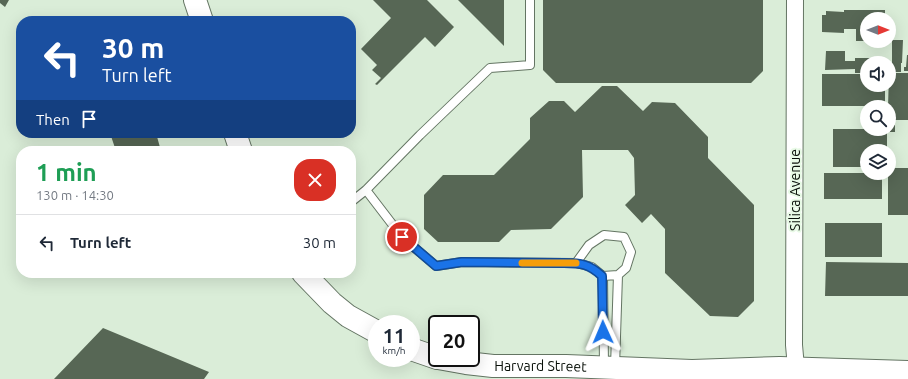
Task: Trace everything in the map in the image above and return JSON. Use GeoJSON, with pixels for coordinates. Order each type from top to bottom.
{"type":"FeatureCollection","features":[{"type":"Feature","properties":{"kind":"street"},"geometry":{"type":"LineString","coordinates":[[195,0],[200,16]]}},
{"type":"Feature","properties":{"kind":"street","name":"Silica Avenue"},"geometry":{"type":"LineString","coordinates":[[796,0],[794,345],[797,374]]}},
{"type":"Feature","properties":{"kind":"street"},"geometry":{"type":"LineString","coordinates":[[308,278],[332,303],[348,316],[368,327]]}},
{"type":"Feature","properties":{"kind":"street","name":"Harvard Street"},"geometry":{"type":"LineString","coordinates":[[480,365],[566,369],[610,368],[797,374],[908,372]]}},
{"type":"Feature","properties":{"kind":"lane"},"geometry":{"type":"LineString","coordinates":[[356,198],[366,190],[420,135],[490,68],[530,65],[530,0]]}},
{"type":"Feature","properties":{"kind":"lane"},"geometry":{"type":"LineString","coordinates":[[366,190],[402,237],[436,266],[462,262],[576,263],[592,267],[602,276],[610,368]]}},
{"type":"Feature","properties":{"kind":"lane"},"geometry":{"type":"LineString","coordinates":[[576,263],[589,246],[604,235],[624,237],[631,252],[626,268],[618,275],[602,276]]}},
{"type":"Feature","properties":{"kind":"lane"},"geometry":{"type":"LineString","coordinates":[[610,368],[618,275]]}},
{"type":"Feature","properties":{"kind":"building"},"geometry":{"type":"Polygon","coordinates":[[[0,0],[9,0],[5,7],[0,3],[0,0]]]}},
{"type":"Feature","properties":{"kind":"building"},"geometry":{"type":"Polygon","coordinates":[[[373,0],[427,0],[454,27],[435,47],[425,37],[377,85],[375,84],[381,78],[372,70],[377,65],[361,49],[391,18],[373,0]]]}},
{"type":"Feature","properties":{"kind":"building"},"geometry":{"type":"Polygon","coordinates":[[[458,0],[504,0],[504,46],[458,0]]]}},
{"type":"Feature","properties":{"kind":"building"},"geometry":{"type":"Polygon","coordinates":[[[543,0],[763,0],[763,71],[751,83],[556,83],[543,70],[543,0]]]}},
{"type":"Feature","properties":{"kind":"building"},"geometry":{"type":"Polygon","coordinates":[[[844,10],[885,10],[885,12],[860,12],[860,41],[856,41],[856,29],[844,29],[844,33],[822,32],[822,15],[826,15],[826,11],[844,12],[844,10]]]}},
{"type":"Feature","properties":{"kind":"building"},"geometry":{"type":"Polygon","coordinates":[[[896,40],[903,40],[901,72],[896,72],[896,56],[892,56],[892,48],[896,48],[896,40]]]}},
{"type":"Feature","properties":{"kind":"building"},"geometry":{"type":"Polygon","coordinates":[[[826,51],[845,51],[845,61],[855,61],[855,58],[860,58],[860,73],[855,73],[855,69],[825,70],[826,51]]]}},
{"type":"Feature","properties":{"kind":"building"},"geometry":{"type":"Polygon","coordinates":[[[907,55],[908,71],[904,71],[904,67],[906,67],[907,55]]]}},
{"type":"Feature","properties":{"kind":"building"},"geometry":{"type":"Polygon","coordinates":[[[896,73],[908,73],[908,120],[896,120],[896,100],[888,100],[888,92],[896,92],[896,73]]]}},
{"type":"Feature","properties":{"kind":"building"},"geometry":{"type":"Polygon","coordinates":[[[822,74],[860,74],[860,92],[885,92],[885,100],[860,100],[860,106],[822,106],[822,74]]]}},
{"type":"Feature","properties":{"kind":"building"},"geometry":{"type":"Polygon","coordinates":[[[602,86],[617,86],[643,111],[652,102],[675,103],[708,137],[708,158],[754,205],[754,301],[738,317],[710,316],[665,273],[665,229],[651,214],[642,223],[625,205],[635,195],[634,158],[628,150],[582,150],[583,197],[551,229],[511,230],[499,242],[438,242],[424,229],[424,195],[443,175],[494,175],[530,139],[530,118],[549,101],[564,101],[575,112],[602,86]]]}},
{"type":"Feature","properties":{"kind":"building"},"geometry":{"type":"Polygon","coordinates":[[[833,129],[860,129],[860,136],[887,136],[887,144],[860,144],[860,167],[833,167],[833,129]]]}},
{"type":"Feature","properties":{"kind":"building"},"geometry":{"type":"Polygon","coordinates":[[[112,138],[157,138],[160,146],[114,146],[112,138]]]}},
{"type":"Feature","properties":{"kind":"building"},"geometry":{"type":"Polygon","coordinates":[[[896,168],[908,168],[908,215],[888,215],[888,180],[896,180],[896,168]]]}},
{"type":"Feature","properties":{"kind":"building"},"geometry":{"type":"Polygon","coordinates":[[[824,173],[860,173],[860,180],[882,180],[882,199],[824,199],[824,173]]]}},
{"type":"Feature","properties":{"kind":"building"},"geometry":{"type":"Polygon","coordinates":[[[825,223],[882,223],[882,257],[825,257],[825,223]]]}},
{"type":"Feature","properties":{"kind":"building"},"geometry":{"type":"Polygon","coordinates":[[[826,262],[908,263],[908,296],[825,296],[826,262]]]}},
{"type":"Feature","properties":{"kind":"building"},"geometry":{"type":"Polygon","coordinates":[[[103,328],[209,372],[204,379],[54,379],[103,328]]]}},
{"type":"Feature","properties":{"kind":"slow traffic"},"geometry":{"type":"LineString","coordinates":[[522,263],[576,263]]}},
{"type":"Feature","properties":{"kind":"route"},"geometry":{"type":"LineString","coordinates":[[402,237],[436,266],[462,262],[576,263],[592,267],[602,276],[603,332]]}}]}
